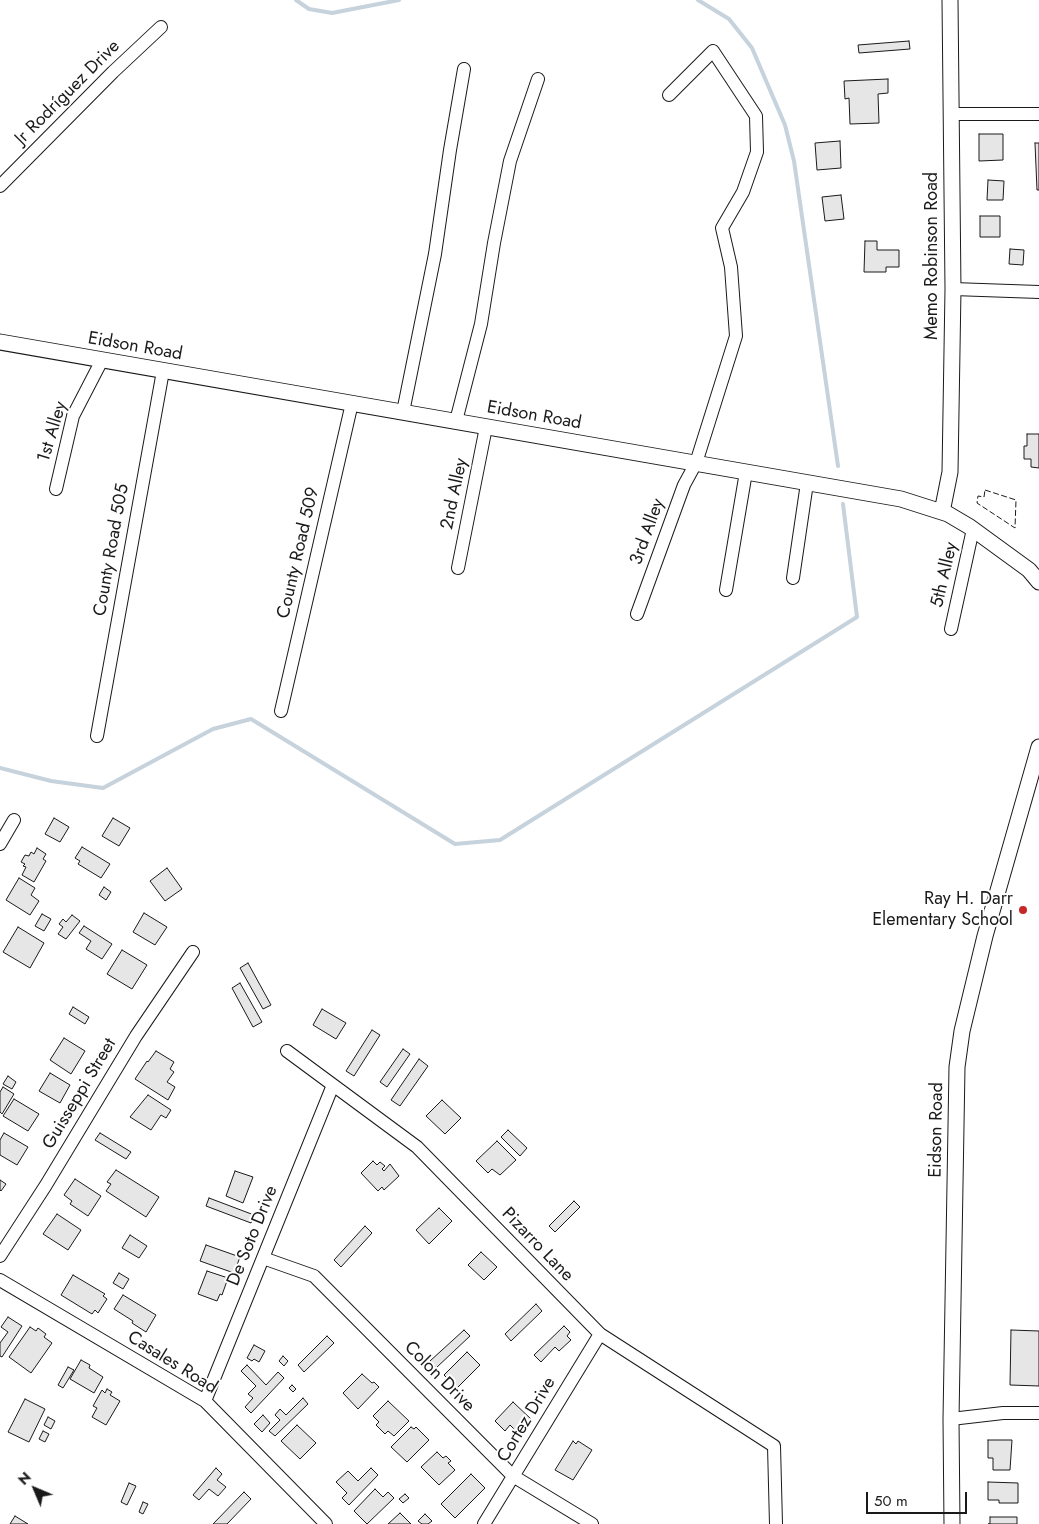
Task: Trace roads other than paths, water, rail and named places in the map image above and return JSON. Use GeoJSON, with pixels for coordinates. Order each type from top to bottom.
{"type":"FeatureCollection","features":[{"type":"Feature","properties":{"kind":"street","name":"Memo Robinson Road"},"geometry":{"type":"LineString","coordinates":[[942,512],[950,472],[953,289],[950,0]]}},
{"type":"Feature","properties":{"kind":"street","name":"Jr Rodríguez Drive"},"geometry":{"type":"LineString","coordinates":[[0,186],[161,26]]}},
{"type":"Feature","properties":{"kind":"street","name":"3rd Alley"},"geometry":{"type":"LineString","coordinates":[[638,614],[684,485],[696,463],[736,336],[732,268],[722,228],[743,192],[756,152],[756,116],[713,52],[670,95]]}},
{"type":"Feature","properties":{"kind":"street"},"geometry":{"type":"LineString","coordinates":[[403,412],[435,254],[464,70]]}},
{"type":"Feature","properties":{"kind":"street"},"geometry":{"type":"LineString","coordinates":[[456,421],[481,324],[510,161],[538,79]]}},
{"type":"Feature","properties":{"kind":"street"},"geometry":{"type":"LineString","coordinates":[[950,114],[1039,114]]}},
{"type":"Feature","properties":{"kind":"street"},"geometry":{"type":"LineString","coordinates":[[953,289],[1039,292]]}},
{"type":"Feature","properties":{"kind":"street","name":"Eidson Road"},"geometry":{"type":"LineString","coordinates":[[0,342],[901,499],[942,512],[973,529],[1029,570],[1039,582]]}},
{"type":"Feature","properties":{"kind":"street","name":"1st Alley"},"geometry":{"type":"LineString","coordinates":[[56,489],[73,416],[102,360]]}},
{"type":"Feature","properties":{"kind":"street","name":"County Road 505"},"geometry":{"type":"LineString","coordinates":[[97,736],[163,371]]}},
{"type":"Feature","properties":{"kind":"street","name":"County Road 509"},"geometry":{"type":"LineString","coordinates":[[281,711],[352,403]]}},
{"type":"Feature","properties":{"kind":"street","name":"2nd Alley"},"geometry":{"type":"LineString","coordinates":[[458,568],[486,427]]}},
{"type":"Feature","properties":{"kind":"street"},"geometry":{"type":"LineString","coordinates":[[726,590],[746,472]]}},
{"type":"Feature","properties":{"kind":"street"},"geometry":{"type":"LineString","coordinates":[[793,578],[807,483]]}},
{"type":"Feature","properties":{"kind":"street","name":"5th Alley"},"geometry":{"type":"LineString","coordinates":[[951,629],[973,529]]}},
{"type":"Feature","properties":{"kind":"street","name":"Eidson Road"},"geometry":{"type":"LineString","coordinates":[[952,1524],[951,1419],[957,1067],[962,1031],[985,936],[1039,747]]}},
{"type":"Feature","properties":{"kind":"street"},"geometry":{"type":"LineString","coordinates":[[0,844],[14,820]]}},
{"type":"Feature","properties":{"kind":"street","name":"Guisseppi Street"},"geometry":{"type":"LineString","coordinates":[[0,1256],[46,1185],[136,1036],[193,952]]}},
{"type":"Feature","properties":{"kind":"street","name":"Pizarro Lane"},"geometry":{"type":"LineString","coordinates":[[287,1051],[417,1147],[600,1334],[774,1446],[776,1524]]}},
{"type":"Feature","properties":{"kind":"street","name":"De Soto Drive"},"geometry":{"type":"LineString","coordinates":[[205,1401],[333,1085]]}},
{"type":"Feature","properties":{"kind":"street","name":"Colon Drive"},"geometry":{"type":"LineString","coordinates":[[263,1258],[314,1276],[513,1476],[592,1524]]}},
{"type":"Feature","properties":{"kind":"street","name":"Casales Road"},"geometry":{"type":"LineString","coordinates":[[0,1280],[205,1401],[326,1524]]}},
{"type":"Feature","properties":{"kind":"street","name":"Cortez Drive"},"geometry":{"type":"LineString","coordinates":[[484,1524],[600,1334]]}},
{"type":"Feature","properties":{"kind":"street"},"geometry":{"type":"LineString","coordinates":[[951,1419],[1003,1413],[1039,1413]]}},
{"type":"Feature","properties":{"kind":"waterway"},"geometry":{"type":"LineString","coordinates":[[296,0],[309,9],[332,13],[399,0]]}},
{"type":"Feature","properties":{"kind":"waterway"},"geometry":{"type":"LineString","coordinates":[[698,0],[729,19],[752,48],[785,125],[794,161],[838,466]]}},
{"type":"Feature","properties":{"kind":"waterway"},"geometry":{"type":"LineString","coordinates":[[0,768],[51,781],[103,788],[213,729],[251,719],[455,844],[500,840],[857,617],[843,504]]}},
{"type":"Feature","properties":{"kind":"place","name":"Ray H. Darr Elementary School"},"geometry":{"type":"Point","coordinates":[1023,910]}}]}
